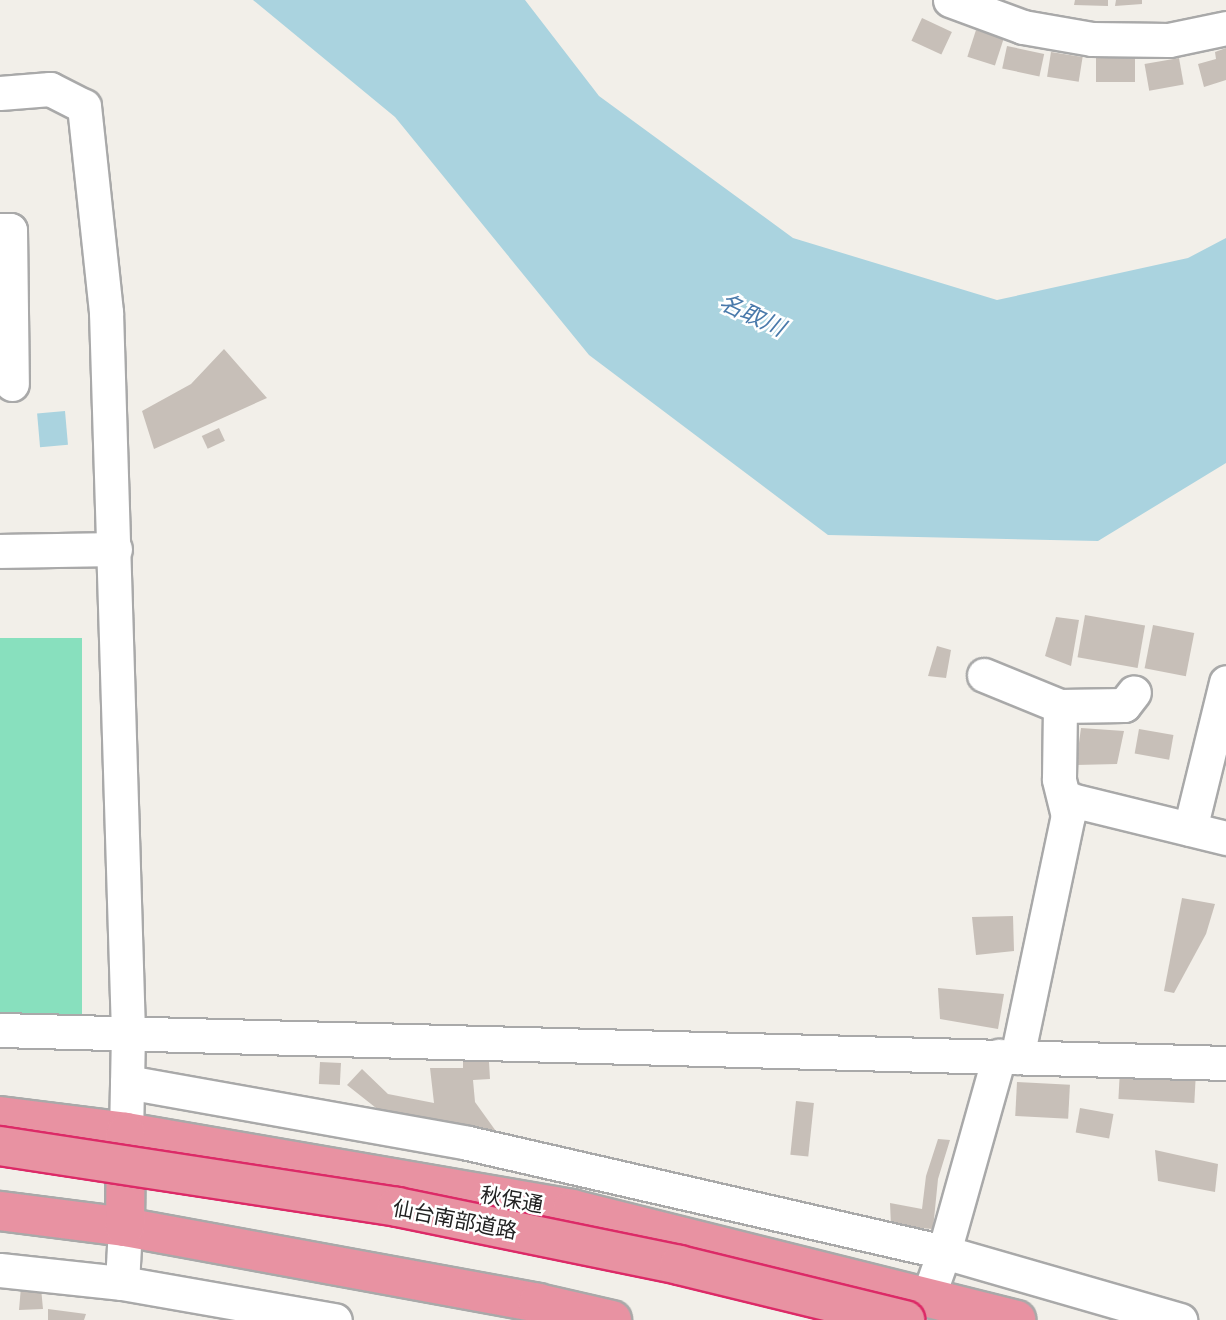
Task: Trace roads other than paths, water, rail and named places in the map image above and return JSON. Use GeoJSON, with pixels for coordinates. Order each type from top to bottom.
{"type":"FeatureCollection","features":[{"type":"Feature","properties":{"kind":"highway","name":"秋保通"},"geometry":{"type":"LineString","coordinates":[[0,1116],[126,1132],[572,1209],[918,1312],[1016,1320]]}},
{"type":"Feature","properties":{"kind":"highway"},"geometry":{"type":"LineString","coordinates":[[125,1227],[126,1132]]}},
{"type":"Feature","properties":{"kind":"highway","name":"仙台南部道路"},"geometry":{"type":"LineString","coordinates":[[0,1146],[397,1207],[918,1312]]}},
{"type":"Feature","properties":{"kind":"highway"},"geometry":{"type":"LineString","coordinates":[[0,1211],[125,1227],[538,1303],[612,1320]]}},
{"type":"Feature","properties":{"kind":"street"},"geometry":{"type":"LineString","coordinates":[[950,0],[1023,27],[1092,39],[1169,40],[1226,28]]}},
{"type":"Feature","properties":{"kind":"street"},"geometry":{"type":"LineString","coordinates":[[0,93],[50,89],[84,106],[106,312],[128,1032],[126,1132]]}},
{"type":"Feature","properties":{"kind":"street"},"geometry":{"type":"LineString","coordinates":[[0,230],[9,230],[12,384]]}},
{"type":"Feature","properties":{"kind":"street"},"geometry":{"type":"LineString","coordinates":[[0,551],[115,549]]}},
{"type":"Feature","properties":{"kind":"street"},"geometry":{"type":"LineString","coordinates":[[984,675],[1060,706],[1124,705],[1134,692]]}},
{"type":"Feature","properties":{"kind":"street"},"geometry":{"type":"LineString","coordinates":[[1190,829],[1226,682]]}},
{"type":"Feature","properties":{"kind":"street"},"geometry":{"type":"LineString","coordinates":[[1060,706],[1059,779],[1068,816]]}},
{"type":"Feature","properties":{"kind":"street"},"geometry":{"type":"LineString","coordinates":[[918,1312],[944,1252],[1008,1057],[1071,800],[1226,838]]}},
{"type":"Feature","properties":{"kind":"street"},"geometry":{"type":"LineString","coordinates":[[0,1030],[1226,1063]]}},
{"type":"Feature","properties":{"kind":"street"},"geometry":{"type":"LineString","coordinates":[[127,1082],[468,1143],[944,1252],[1180,1320]]}},
{"type":"Feature","properties":{"kind":"street"},"geometry":{"type":"LineString","coordinates":[[122,1283],[125,1227]]}},
{"type":"Feature","properties":{"kind":"street"},"geometry":{"type":"LineString","coordinates":[[0,1270],[122,1283],[335,1320]]}},
{"type":"Feature","properties":{"kind":"water","name":"名取川"},"geometry":{"type":"Polygon","coordinates":[[[253,0],[525,0],[599,96],[793,238],[997,300],[1188,258],[1226,238],[1226,463],[1098,541],[828,535],[589,355],[395,117],[253,0]]]}},
{"type":"Feature","properties":{"kind":"water"},"geometry":{"type":"Polygon","coordinates":[[[65,411],[68,445],[40,447],[37,413],[65,411]]]}}]}
